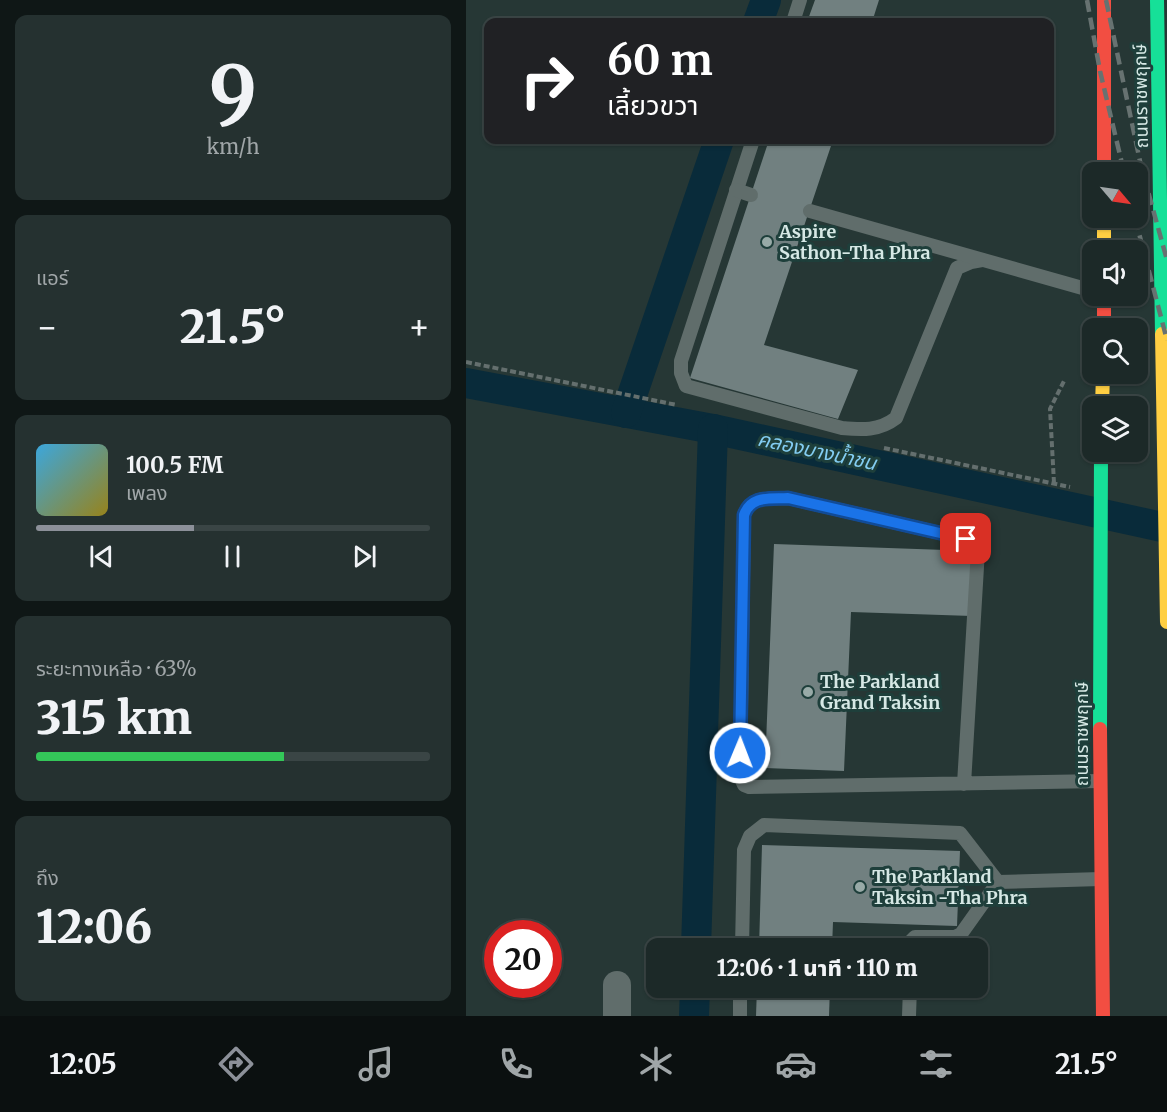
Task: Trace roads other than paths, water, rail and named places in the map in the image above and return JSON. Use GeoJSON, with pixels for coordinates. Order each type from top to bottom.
{"type":"FeatureCollection","features":[{"type":"Feature","properties":{"kind":"main road","name":"ถนนราชพฤกษ์"},"geometry":{"type":"LineString","coordinates":[[1104,0],[1104,162]]}},
{"type":"Feature","properties":{"kind":"main road","name":"ถนนราชพฤกษ์"},"geometry":{"type":"LineString","coordinates":[[1157,0],[1166,622]]}},
{"type":"Feature","properties":{"kind":"main road","name":"ถนนราชพฤกษ์"},"geometry":{"type":"LineString","coordinates":[[1101,462],[1100,781],[1104,1016]]}},
{"type":"Feature","properties":{"kind":"street"},"geometry":{"type":"LineString","coordinates":[[617,1016],[618,985]]}},
{"type":"Feature","properties":{"kind":"lane"},"geometry":{"type":"LineString","coordinates":[[794,18],[800,0]]}},
{"type":"Feature","properties":{"kind":"lane"},"geometry":{"type":"LineString","coordinates":[[752,144],[681,361],[681,373],[686,386],[842,429],[862,430],[881,427],[896,418],[957,268],[982,260]]}},
{"type":"Feature","properties":{"kind":"lane"},"geometry":{"type":"LineString","coordinates":[[736,190],[751,195]]}},
{"type":"Feature","properties":{"kind":"lane"},"geometry":{"type":"LineString","coordinates":[[810,211],[1082,288]]}},
{"type":"Feature","properties":{"kind":"lane"},"geometry":{"type":"LineString","coordinates":[[964,784],[978,550],[966,539],[788,498],[758,500],[750,503],[744,515],[740,776],[742,783],[749,787],[964,784],[1100,781]]}},
{"type":"Feature","properties":{"kind":"lane"},"geometry":{"type":"LineString","coordinates":[[742,938],[744,850],[750,836],[759,826],[960,833],[998,882]]}},
{"type":"Feature","properties":{"kind":"lane"},"geometry":{"type":"LineString","coordinates":[[998,882],[1101,879]]}},
{"type":"Feature","properties":{"kind":"lane"},"geometry":{"type":"LineString","coordinates":[[915,938],[955,937],[961,934],[998,882]]}},
{"type":"Feature","properties":{"kind":"lane"},"geometry":{"type":"LineString","coordinates":[[740,998],[740,1016]]}},
{"type":"Feature","properties":{"kind":"lane"},"geometry":{"type":"LineString","coordinates":[[909,1016],[910,998]]}},
{"type":"Feature","properties":{"kind":"waterway"},"geometry":{"type":"LineString","coordinates":[[759,18],[766,0]]}},
{"type":"Feature","properties":{"kind":"waterway"},"geometry":{"type":"LineString","coordinates":[[626,413],[718,144]]}},
{"type":"Feature","properties":{"kind":"waterway","name":"คลองบางน้ำชน"},"geometry":{"type":"LineString","coordinates":[[466,383],[713,429],[1167,528]]}},
{"type":"Feature","properties":{"kind":"waterway"},"geometry":{"type":"LineString","coordinates":[[696,938],[713,429]]}},
{"type":"Feature","properties":{"kind":"waterway"},"geometry":{"type":"LineString","coordinates":[[694,1016],[695,998]]}},
{"type":"Feature","properties":{"kind":"railway"},"geometry":{"type":"LineString","coordinates":[[1087,0],[1100,71],[1122,162]]}},
{"type":"Feature","properties":{"kind":"railway"},"geometry":{"type":"LineString","coordinates":[[1106,0],[1141,166],[1167,260]]}},
{"type":"Feature","properties":{"kind":"railway"},"geometry":{"type":"LineString","coordinates":[[1138,228],[1167,340]]}},
{"type":"Feature","properties":{"kind":"place","name":"Aspire Sathon-Tha Phra"},"geometry":{"type":"Point","coordinates":[767,242]}},
{"type":"Feature","properties":{"kind":"place","name":"The Parkland Grand Taksin"},"geometry":{"type":"Point","coordinates":[808,692]}},
{"type":"Feature","properties":{"kind":"place","name":"The Parkland Taksin -Tha Phra"},"geometry":{"type":"Point","coordinates":[860,887]}}]}
